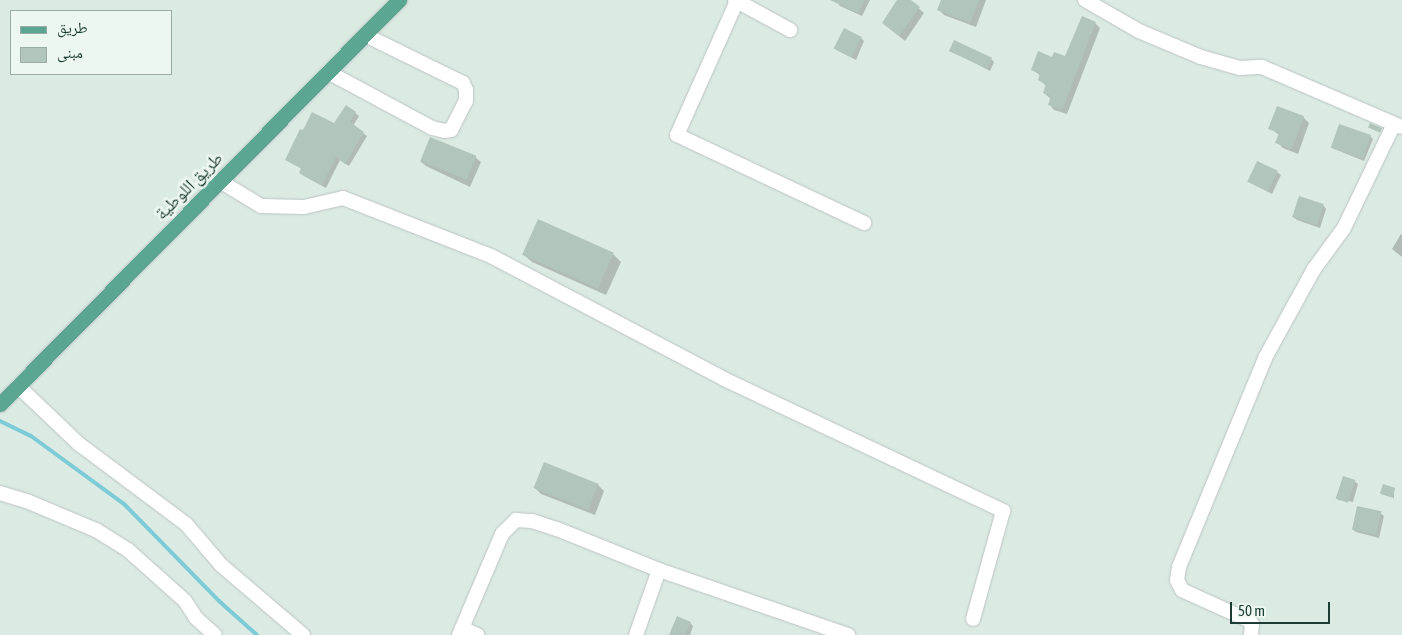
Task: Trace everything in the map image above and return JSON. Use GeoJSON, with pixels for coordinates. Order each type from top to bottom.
{"type":"FeatureCollection","features":[{"type":"Feature","properties":{"kind":"main road","name":"طريق اللوطية"},"geometry":{"type":"LineString","coordinates":[[3,401],[399,0]]}},
{"type":"Feature","properties":{"kind":"street"},"geometry":{"type":"LineString","coordinates":[[790,30],[736,0],[677,135],[864,223]]}},
{"type":"Feature","properties":{"kind":"street"},"geometry":{"type":"LineString","coordinates":[[1085,0],[1139,31],[1201,57],[1240,68],[1262,67],[1398,126],[1344,228],[1314,268],[1264,358],[1179,568],[1177,580],[1182,590],[1248,620],[1252,624],[1251,635]]}},
{"type":"Feature","properties":{"kind":"street"},"geometry":{"type":"LineString","coordinates":[[328,72],[432,128],[445,131],[451,130],[466,101],[466,90],[463,83],[364,35]]}},
{"type":"Feature","properties":{"kind":"street"},"geometry":{"type":"LineString","coordinates":[[220,181],[261,206],[304,207],[342,198],[491,256],[724,378],[1003,511],[973,619]]}},
{"type":"Feature","properties":{"kind":"street"},"geometry":{"type":"LineString","coordinates":[[18,386],[79,444],[186,524],[221,565],[303,635]]}},
{"type":"Feature","properties":{"kind":"street"},"geometry":{"type":"LineString","coordinates":[[0,493],[30,502],[96,530],[128,550],[172,588],[185,601],[196,618],[215,635]]}},
{"type":"Feature","properties":{"kind":"street"},"geometry":{"type":"LineString","coordinates":[[477,635],[461,632],[502,534],[516,520],[532,521],[659,570],[848,635]]}},
{"type":"Feature","properties":{"kind":"street"},"geometry":{"type":"LineString","coordinates":[[636,635],[659,570]]}},
{"type":"Feature","properties":{"kind":"building"},"geometry":{"type":"Polygon","coordinates":[[[830,0],[865,0],[858,13],[830,0]]]}},
{"type":"Feature","properties":{"kind":"building"},"geometry":{"type":"Polygon","coordinates":[[[897,0],[911,0],[920,7],[899,36],[882,23],[897,0]]]}},
{"type":"Feature","properties":{"kind":"building"},"geometry":{"type":"Polygon","coordinates":[[[941,0],[979,0],[970,23],[937,10],[941,0]]]}},
{"type":"Feature","properties":{"kind":"building"},"geometry":{"type":"Polygon","coordinates":[[[1082,16],[1096,22],[1062,110],[1048,105],[1051,96],[1043,93],[1046,84],[1038,80],[1040,74],[1031,70],[1038,51],[1052,57],[1054,52],[1065,56],[1082,16]]]}},
{"type":"Feature","properties":{"kind":"building"},"geometry":{"type":"Polygon","coordinates":[[[844,28],[862,37],[851,58],[834,48],[844,28]]]}},
{"type":"Feature","properties":{"kind":"building"},"geometry":{"type":"Polygon","coordinates":[[[954,40],[992,58],[987,69],[949,51],[954,40]]]}},
{"type":"Feature","properties":{"kind":"building"},"geometry":{"type":"Polygon","coordinates":[[[346,105],[356,112],[350,122],[364,132],[345,164],[336,157],[322,185],[299,173],[301,168],[285,160],[300,129],[303,130],[312,112],[334,123],[346,105]]]}},
{"type":"Feature","properties":{"kind":"building"},"geometry":{"type":"Polygon","coordinates":[[[1277,106],[1304,116],[1292,149],[1275,143],[1279,133],[1268,129],[1277,106]]]}},
{"type":"Feature","properties":{"kind":"building"},"geometry":{"type":"Polygon","coordinates":[[[1370,123],[1382,128],[1380,133],[1368,128],[1370,123]]]}},
{"type":"Feature","properties":{"kind":"building"},"geometry":{"type":"Polygon","coordinates":[[[1339,124],[1371,135],[1363,159],[1331,148],[1339,124]]]}},
{"type":"Feature","properties":{"kind":"building"},"geometry":{"type":"Polygon","coordinates":[[[430,137],[476,156],[467,180],[420,161],[430,137]]]}},
{"type":"Feature","properties":{"kind":"building"},"geometry":{"type":"Polygon","coordinates":[[[1257,161],[1278,171],[1268,192],[1247,182],[1257,161]]]}},
{"type":"Feature","properties":{"kind":"building"},"geometry":{"type":"Polygon","coordinates":[[[1299,196],[1324,204],[1317,225],[1292,217],[1299,196]]]}},
{"type":"Feature","properties":{"kind":"building"},"geometry":{"type":"Polygon","coordinates":[[[538,219],[614,253],[598,288],[522,255],[538,219]]]}},
{"type":"Feature","properties":{"kind":"building"},"geometry":{"type":"Polygon","coordinates":[[[544,462],[599,484],[588,510],[534,488],[544,462]]]}},
{"type":"Feature","properties":{"kind":"building"},"geometry":{"type":"Polygon","coordinates":[[[1343,476],[1355,480],[1348,503],[1336,499],[1343,476]]]}},
{"type":"Feature","properties":{"kind":"building"},"geometry":{"type":"Polygon","coordinates":[[[1383,484],[1395,488],[1392,498],[1380,494],[1383,484]]]}},
{"type":"Feature","properties":{"kind":"building"},"geometry":{"type":"Polygon","coordinates":[[[1357,506],[1381,511],[1376,535],[1352,529],[1357,506]]]}},
{"type":"Feature","properties":{"kind":"building"},"geometry":{"type":"Polygon","coordinates":[[[677,616],[691,622],[685,635],[669,635],[677,616]]]}},
{"type":"Feature","properties":{"kind":"waterway"},"geometry":{"type":"LineString","coordinates":[[0,421],[31,436],[124,504],[219,601],[257,635]]}}]}
